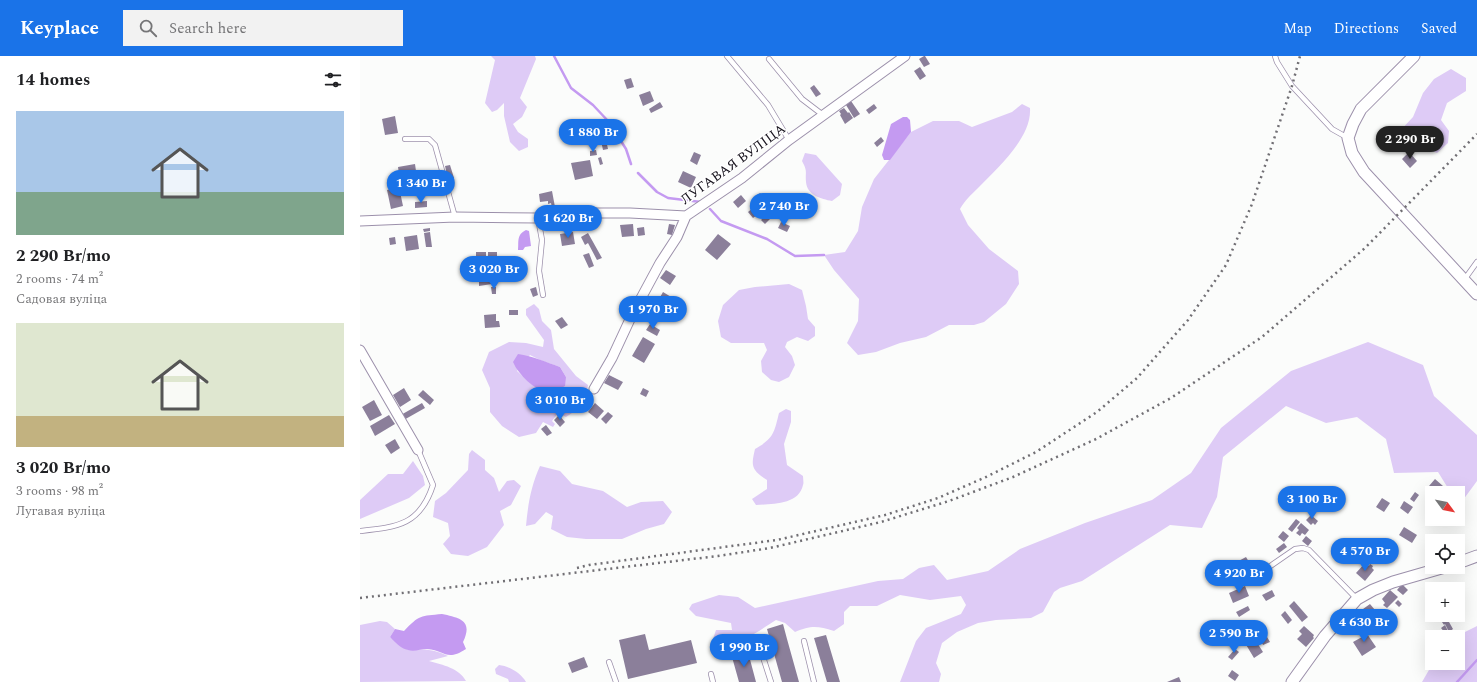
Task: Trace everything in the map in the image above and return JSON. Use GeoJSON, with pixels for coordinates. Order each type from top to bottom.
{"type":"FeatureCollection","features":[{"type":"Feature","properties":{"kind":"street","name":"ЛУГАВАЯ ВУЛІЦА"},"geometry":{"type":"LineString","coordinates":[[360,221],[455,217],[538,218],[592,213],[630,213],[686,216],[742,178],[789,140],[905,56]]}},
{"type":"Feature","properties":{"kind":"street"},"geometry":{"type":"LineString","coordinates":[[1414,56],[1361,109],[1348,138],[1352,153],[1364,172],[1477,294]]}},
{"type":"Feature","properties":{"kind":"street"},"geometry":{"type":"LineString","coordinates":[[594,389],[612,358],[632,315],[660,263],[677,237],[686,216]]}},
{"type":"Feature","properties":{"kind":"street"},"geometry":{"type":"LineString","coordinates":[[360,350],[418,450]]}},
{"type":"Feature","properties":{"kind":"street"},"geometry":{"type":"LineString","coordinates":[[1465,560],[1477,556]]}},
{"type":"Feature","properties":{"kind":"street"},"geometry":{"type":"LineString","coordinates":[[1292,682],[1325,636],[1358,599],[1373,590],[1393,582],[1425,573]]}},
{"type":"Feature","properties":{"kind":"lane"},"geometry":{"type":"LineString","coordinates":[[727,56],[768,105],[789,140]]}},
{"type":"Feature","properties":{"kind":"lane"},"geometry":{"type":"LineString","coordinates":[[1275,56],[1277,62],[1292,86],[1332,129],[1348,138]]}},
{"type":"Feature","properties":{"kind":"lane"},"geometry":{"type":"LineString","coordinates":[[769,59],[802,99],[823,115]]}},
{"type":"Feature","properties":{"kind":"lane"},"geometry":{"type":"LineString","coordinates":[[405,139],[429,138],[435,145],[455,217]]}},
{"type":"Feature","properties":{"kind":"lane"},"geometry":{"type":"LineString","coordinates":[[538,218],[542,240],[539,271],[543,295]]}},
{"type":"Feature","properties":{"kind":"lane"},"geometry":{"type":"LineString","coordinates":[[1464,280],[1477,262]]}},
{"type":"Feature","properties":{"kind":"lane"},"geometry":{"type":"LineString","coordinates":[[360,530],[391,528],[414,517],[429,498],[433,485],[418,450]]}},
{"type":"Feature","properties":{"kind":"lane"},"geometry":{"type":"LineString","coordinates":[[1242,579],[1266,569],[1295,549],[1303,548],[1309,550],[1358,599]]}},
{"type":"Feature","properties":{"kind":"lane"},"geometry":{"type":"LineString","coordinates":[[804,641],[814,682]]}},
{"type":"Feature","properties":{"kind":"lane"},"geometry":{"type":"LineString","coordinates":[[762,654],[771,682]]}},
{"type":"Feature","properties":{"kind":"lane"},"geometry":{"type":"LineString","coordinates":[[609,662],[616,682]]}},
{"type":"Feature","properties":{"kind":"lane"},"geometry":{"type":"LineString","coordinates":[[711,674],[713,682]]}},
{"type":"Feature","properties":{"kind":"shaded area"},"geometry":{"type":"Polygon","coordinates":[[[491,56],[535,56],[536,59],[520,98],[527,107],[522,117],[513,124],[518,132],[528,139],[528,147],[519,151],[510,142],[504,116],[504,103],[497,110],[492,112],[485,103],[495,60],[491,56]]]}},
{"type":"Feature","properties":{"kind":"shaded area"},"geometry":{"type":"Polygon","coordinates":[[[1451,69],[1466,78],[1466,91],[1447,103],[1441,120],[1449,131],[1448,143],[1437,153],[1408,140],[1399,132],[1413,117],[1423,93],[1434,79],[1451,69]]]}},
{"type":"Feature","properties":{"kind":"shaded area"},"geometry":{"type":"Polygon","coordinates":[[[1022,104],[1030,108],[1029,119],[1019,141],[1012,152],[968,198],[960,209],[968,225],[989,249],[1018,271],[1019,284],[1006,304],[984,322],[974,325],[949,325],[926,337],[900,343],[876,352],[858,355],[847,343],[858,321],[859,299],[834,270],[824,255],[845,252],[858,231],[862,207],[874,179],[911,132],[933,121],[959,121],[972,127],[1012,112],[1022,104]]]}},
{"type":"Feature","properties":{"kind":"shaded area"},"geometry":{"type":"Polygon","coordinates":[[[903,117],[907,117],[910,120],[911,132],[890,160],[884,160],[882,155],[891,124],[903,117]]]}},
{"type":"Feature","properties":{"kind":"shaded area"},"geometry":{"type":"Polygon","coordinates":[[[805,153],[816,155],[842,184],[840,195],[832,201],[819,198],[809,190],[806,182],[806,170],[802,161],[805,153]]]}},
{"type":"Feature","properties":{"kind":"shaded area"},"geometry":{"type":"Polygon","coordinates":[[[526,230],[529,231],[531,246],[525,247],[523,250],[518,250],[519,236],[526,230]]]}},
{"type":"Feature","properties":{"kind":"shaded area"},"geometry":{"type":"Polygon","coordinates":[[[789,284],[802,290],[808,319],[815,327],[815,336],[808,341],[797,337],[787,342],[785,347],[792,356],[795,365],[789,377],[779,382],[771,380],[762,372],[761,361],[767,350],[764,343],[731,343],[721,337],[718,321],[723,305],[739,290],[789,284]]]}},
{"type":"Feature","properties":{"kind":"shaded area"},"geometry":{"type":"Polygon","coordinates":[[[534,304],[539,309],[542,321],[551,330],[554,349],[576,376],[588,385],[584,400],[575,411],[566,417],[558,413],[552,421],[555,424],[553,427],[543,422],[536,433],[519,437],[502,426],[490,412],[490,388],[482,370],[489,352],[509,342],[526,343],[543,347],[544,340],[526,315],[526,309],[534,304]],[[530,355],[517,371],[538,390],[566,377],[560,367],[530,355]]]}},
{"type":"Feature","properties":{"kind":"shaded area"},"geometry":{"type":"Polygon","coordinates":[[[1368,342],[1423,365],[1434,396],[1477,435],[1477,481],[1465,497],[1465,486],[1447,486],[1438,472],[1394,473],[1386,439],[1357,417],[1326,423],[1286,406],[1223,457],[1217,497],[1202,528],[1170,525],[1082,581],[1060,588],[1054,592],[1043,612],[1031,618],[996,620],[978,623],[957,632],[942,643],[936,663],[941,674],[939,682],[900,682],[916,641],[926,628],[961,614],[966,605],[961,596],[930,600],[900,595],[877,606],[850,606],[844,612],[844,624],[834,631],[814,627],[795,632],[785,623],[776,620],[746,639],[727,645],[719,643],[713,639],[716,630],[732,630],[731,623],[696,616],[689,609],[692,604],[719,595],[738,597],[755,608],[878,581],[903,579],[919,568],[934,565],[947,580],[988,571],[1020,549],[1085,523],[1152,500],[1191,473],[1221,428],[1291,371],[1368,342]]]}},
{"type":"Feature","properties":{"kind":"shaded area"},"geometry":{"type":"Polygon","coordinates":[[[518,354],[560,367],[566,377],[565,386],[548,395],[537,389],[523,377],[513,362],[518,354]]]}},
{"type":"Feature","properties":{"kind":"shaded area"},"geometry":{"type":"Polygon","coordinates":[[[786,409],[791,411],[791,422],[784,444],[787,465],[803,476],[803,484],[800,492],[790,500],[776,504],[756,505],[752,499],[767,489],[767,480],[755,470],[753,460],[755,449],[770,438],[779,413],[786,409]]]}},
{"type":"Feature","properties":{"kind":"shaded area"},"geometry":{"type":"Polygon","coordinates":[[[472,450],[485,460],[485,470],[494,478],[499,492],[507,481],[514,480],[521,486],[511,505],[500,511],[504,525],[487,547],[468,556],[451,554],[443,544],[450,536],[448,523],[433,517],[435,501],[446,493],[468,470],[469,454],[472,450]]]}},
{"type":"Feature","properties":{"kind":"shaded area"},"geometry":{"type":"Polygon","coordinates":[[[413,461],[423,476],[425,485],[409,498],[360,519],[360,500],[388,474],[403,474],[413,461]]]}},
{"type":"Feature","properties":{"kind":"shaded area"},"geometry":{"type":"Polygon","coordinates":[[[540,466],[560,471],[572,484],[603,491],[627,507],[641,502],[663,501],[672,512],[664,524],[646,529],[622,539],[586,539],[567,537],[551,529],[553,516],[546,512],[535,524],[526,526],[530,495],[540,466]]]}},
{"type":"Feature","properties":{"kind":"shaded area"},"geometry":{"type":"Polygon","coordinates":[[[442,614],[460,619],[466,625],[466,635],[463,642],[466,649],[459,653],[450,655],[427,649],[410,651],[401,647],[390,637],[395,629],[404,631],[413,622],[421,617],[442,614]]]}},
{"type":"Feature","properties":{"kind":"shaded area"},"geometry":{"type":"Polygon","coordinates":[[[380,621],[387,622],[395,629],[390,637],[408,650],[429,650],[448,656],[429,661],[455,670],[466,681],[360,682],[360,625],[380,621]]]}},
{"type":"Feature","properties":{"kind":"shaded area"},"geometry":{"type":"Polygon","coordinates":[[[1477,626],[1477,682],[1422,682],[1429,670],[1465,670],[1465,632],[1477,626]]]}},
{"type":"Feature","properties":{"kind":"shaded area"},"geometry":{"type":"Polygon","coordinates":[[[499,665],[514,670],[526,682],[509,682],[508,679],[496,674],[495,669],[499,665]]]}},
{"type":"Feature","properties":{"kind":"building"},"geometry":{"type":"Polygon","coordinates":[[[924,56],[930,64],[924,67],[919,59],[924,56]]]}},
{"type":"Feature","properties":{"kind":"building"},"geometry":{"type":"Polygon","coordinates":[[[920,67],[926,76],[920,80],[914,71],[920,67]]]}},
{"type":"Feature","properties":{"kind":"building"},"geometry":{"type":"Polygon","coordinates":[[[631,78],[634,87],[627,89],[624,80],[631,78]]]}},
{"type":"Feature","properties":{"kind":"building"},"geometry":{"type":"Polygon","coordinates":[[[814,85],[821,94],[816,97],[810,88],[814,85]]]}},
{"type":"Feature","properties":{"kind":"building"},"geometry":{"type":"Polygon","coordinates":[[[650,91],[654,101],[643,106],[639,95],[650,91]]]}},
{"type":"Feature","properties":{"kind":"building"},"geometry":{"type":"Polygon","coordinates":[[[851,101],[860,114],[854,118],[846,105],[851,101]]]}},
{"type":"Feature","properties":{"kind":"building"},"geometry":{"type":"Polygon","coordinates":[[[660,102],[663,107],[651,113],[649,109],[660,102]]]}},
{"type":"Feature","properties":{"kind":"building"},"geometry":{"type":"Polygon","coordinates":[[[874,104],[877,108],[869,114],[866,110],[874,104]]]}},
{"type":"Feature","properties":{"kind":"building"},"geometry":{"type":"Polygon","coordinates":[[[844,108],[853,118],[845,124],[839,111],[844,108]]]}},
{"type":"Feature","properties":{"kind":"building"},"geometry":{"type":"Polygon","coordinates":[[[395,116],[398,133],[385,135],[382,119],[395,116]]]}},
{"type":"Feature","properties":{"kind":"building"},"geometry":{"type":"Polygon","coordinates":[[[881,137],[884,141],[877,147],[874,143],[881,137]]]}},
{"type":"Feature","properties":{"kind":"building"},"geometry":{"type":"Polygon","coordinates":[[[606,140],[608,149],[603,150],[601,141],[606,140]]]}},
{"type":"Feature","properties":{"kind":"building"},"geometry":{"type":"Polygon","coordinates":[[[596,150],[597,155],[590,156],[590,151],[596,150]]]}},
{"type":"Feature","properties":{"kind":"building"},"geometry":{"type":"Polygon","coordinates":[[[694,152],[701,155],[697,165],[690,161],[694,152]]]}},
{"type":"Feature","properties":{"kind":"building"},"geometry":{"type":"Polygon","coordinates":[[[1409,152],[1417,161],[1410,168],[1402,159],[1409,152]]]}},
{"type":"Feature","properties":{"kind":"building"},"geometry":{"type":"Polygon","coordinates":[[[601,157],[603,164],[600,165],[598,158],[601,157]]]}},
{"type":"Feature","properties":{"kind":"building"},"geometry":{"type":"Polygon","coordinates":[[[590,160],[593,176],[575,180],[571,163],[590,160]]]}},
{"type":"Feature","properties":{"kind":"building"},"geometry":{"type":"Polygon","coordinates":[[[415,164],[416,171],[399,174],[398,167],[415,164]]]}},
{"type":"Feature","properties":{"kind":"building"},"geometry":{"type":"Polygon","coordinates":[[[450,165],[454,178],[448,179],[445,166],[450,165]]]}},
{"type":"Feature","properties":{"kind":"building"},"geometry":{"type":"Polygon","coordinates":[[[683,171],[696,177],[691,188],[678,182],[683,171]]]}},
{"type":"Feature","properties":{"kind":"building"},"geometry":{"type":"Polygon","coordinates":[[[410,175],[412,185],[400,187],[398,177],[410,175]]]}},
{"type":"Feature","properties":{"kind":"building"},"geometry":{"type":"Polygon","coordinates":[[[399,187],[403,206],[391,209],[387,190],[399,187]]]}},
{"type":"Feature","properties":{"kind":"building"},"geometry":{"type":"Polygon","coordinates":[[[552,191],[555,207],[552,208],[551,203],[548,204],[548,201],[540,202],[539,194],[552,191]]]}},
{"type":"Feature","properties":{"kind":"building"},"geometry":{"type":"Polygon","coordinates":[[[760,193],[764,197],[758,202],[755,198],[760,193]]]}},
{"type":"Feature","properties":{"kind":"building"},"geometry":{"type":"Polygon","coordinates":[[[741,195],[746,201],[738,208],[733,202],[741,195]]]}},
{"type":"Feature","properties":{"kind":"building"},"geometry":{"type":"Polygon","coordinates":[[[427,201],[427,207],[415,208],[415,202],[427,201]]]}},
{"type":"Feature","properties":{"kind":"building"},"geometry":{"type":"Polygon","coordinates":[[[758,204],[763,210],[753,218],[748,212],[758,204]]]}},
{"type":"Feature","properties":{"kind":"building"},"geometry":{"type":"Polygon","coordinates":[[[769,212],[773,216],[765,224],[761,220],[769,212]]]}},
{"type":"Feature","properties":{"kind":"building"},"geometry":{"type":"Polygon","coordinates":[[[781,222],[790,226],[787,232],[778,228],[781,222]]]}},
{"type":"Feature","properties":{"kind":"building"},"geometry":{"type":"Polygon","coordinates":[[[633,224],[634,236],[622,237],[620,225],[633,224]]]}},
{"type":"Feature","properties":{"kind":"building"},"geometry":{"type":"Polygon","coordinates":[[[669,224],[675,225],[672,235],[667,234],[669,224]]]}},
{"type":"Feature","properties":{"kind":"building"},"geometry":{"type":"Polygon","coordinates":[[[644,227],[645,235],[638,236],[637,228],[644,227]]]}},
{"type":"Feature","properties":{"kind":"building"},"geometry":{"type":"Polygon","coordinates":[[[430,228],[430,231],[424,232],[423,229],[430,228]]]}},
{"type":"Feature","properties":{"kind":"building"},"geometry":{"type":"Polygon","coordinates":[[[430,232],[432,247],[426,247],[424,233],[430,232]]]}},
{"type":"Feature","properties":{"kind":"building"},"geometry":{"type":"Polygon","coordinates":[[[573,232],[575,244],[562,246],[560,234],[573,232]]]}},
{"type":"Feature","properties":{"kind":"building"},"geometry":{"type":"Polygon","coordinates":[[[588,233],[602,258],[597,260],[588,243],[585,245],[581,237],[588,233]]]}},
{"type":"Feature","properties":{"kind":"building"},"geometry":{"type":"Polygon","coordinates":[[[718,234],[731,244],[717,260],[705,250],[718,234]]]}},
{"type":"Feature","properties":{"kind":"building"},"geometry":{"type":"Polygon","coordinates":[[[417,235],[419,249],[406,251],[404,237],[417,235]]]}},
{"type":"Feature","properties":{"kind":"building"},"geometry":{"type":"Polygon","coordinates":[[[395,237],[396,244],[390,245],[389,238],[395,237]]]}},
{"type":"Feature","properties":{"kind":"building"},"geometry":{"type":"Polygon","coordinates":[[[476,252],[486,252],[486,260],[488,260],[488,252],[497,252],[497,270],[472,270],[472,261],[476,261],[476,252]]]}},
{"type":"Feature","properties":{"kind":"building"},"geometry":{"type":"Polygon","coordinates":[[[589,253],[594,266],[589,268],[583,255],[589,253]]]}},
{"type":"Feature","properties":{"kind":"building"},"geometry":{"type":"Polygon","coordinates":[[[666,270],[676,276],[670,285],[660,278],[666,270]]]}},
{"type":"Feature","properties":{"kind":"building"},"geometry":{"type":"Polygon","coordinates":[[[491,276],[492,284],[479,286],[479,277],[491,276]]]}},
{"type":"Feature","properties":{"kind":"building"},"geometry":{"type":"Polygon","coordinates":[[[491,287],[496,287],[496,294],[492,294],[491,287]]]}},
{"type":"Feature","properties":{"kind":"building"},"geometry":{"type":"Polygon","coordinates":[[[536,287],[538,295],[533,297],[530,289],[536,287]]]}},
{"type":"Feature","properties":{"kind":"building"},"geometry":{"type":"Polygon","coordinates":[[[663,292],[681,303],[673,316],[655,306],[663,292]]]}},
{"type":"Feature","properties":{"kind":"building"},"geometry":{"type":"Polygon","coordinates":[[[509,310],[518,310],[518,315],[509,315],[509,310]]]}},
{"type":"Feature","properties":{"kind":"building"},"geometry":{"type":"Polygon","coordinates":[[[496,314],[496,321],[499,321],[500,327],[485,328],[484,315],[496,314]]]}},
{"type":"Feature","properties":{"kind":"building"},"geometry":{"type":"Polygon","coordinates":[[[562,317],[568,325],[561,329],[555,321],[562,317]]]}},
{"type":"Feature","properties":{"kind":"building"},"geometry":{"type":"Polygon","coordinates":[[[650,324],[660,330],[657,336],[646,330],[650,324]]]}},
{"type":"Feature","properties":{"kind":"building"},"geometry":{"type":"Polygon","coordinates":[[[643,337],[655,344],[644,363],[632,356],[643,337]]]}},
{"type":"Feature","properties":{"kind":"building"},"geometry":{"type":"Polygon","coordinates":[[[609,375],[623,382],[618,390],[604,383],[609,375]]]}},
{"type":"Feature","properties":{"kind":"building"},"geometry":{"type":"Polygon","coordinates":[[[404,388],[411,400],[400,407],[393,395],[404,388]]]}},
{"type":"Feature","properties":{"kind":"building"},"geometry":{"type":"Polygon","coordinates":[[[643,388],[649,391],[646,397],[640,394],[643,388]]]}},
{"type":"Feature","properties":{"kind":"building"},"geometry":{"type":"Polygon","coordinates":[[[423,390],[434,400],[430,405],[418,395],[423,390]]]}},
{"type":"Feature","properties":{"kind":"building"},"geometry":{"type":"Polygon","coordinates":[[[374,400],[382,415],[370,421],[362,407],[374,400]]]}},
{"type":"Feature","properties":{"kind":"building"},"geometry":{"type":"Polygon","coordinates":[[[422,403],[425,408],[402,421],[399,416],[422,403]]]}},
{"type":"Feature","properties":{"kind":"building"},"geometry":{"type":"Polygon","coordinates":[[[595,403],[604,411],[597,419],[588,412],[595,403]]]}},
{"type":"Feature","properties":{"kind":"building"},"geometry":{"type":"Polygon","coordinates":[[[608,412],[613,416],[606,424],[601,419],[608,412]]]}},
{"type":"Feature","properties":{"kind":"building"},"geometry":{"type":"Polygon","coordinates":[[[389,415],[395,424],[375,436],[370,426],[389,415]]]}},
{"type":"Feature","properties":{"kind":"building"},"geometry":{"type":"Polygon","coordinates":[[[559,415],[565,422],[560,427],[554,420],[559,415]]]}},
{"type":"Feature","properties":{"kind":"building"},"geometry":{"type":"Polygon","coordinates":[[[546,425],[552,433],[547,436],[541,429],[546,425]]]}},
{"type":"Feature","properties":{"kind":"building"},"geometry":{"type":"Polygon","coordinates":[[[395,439],[400,448],[391,454],[385,445],[395,439]]]}},
{"type":"Feature","properties":{"kind":"building"},"geometry":{"type":"Polygon","coordinates":[[[1435,479],[1443,486],[1429,486],[1435,479]]]}},
{"type":"Feature","properties":{"kind":"building"},"geometry":{"type":"Polygon","coordinates":[[[1415,492],[1419,495],[1414,502],[1410,499],[1415,492]]]}},
{"type":"Feature","properties":{"kind":"building"},"geometry":{"type":"Polygon","coordinates":[[[1382,498],[1390,503],[1384,512],[1376,507],[1382,498]]]}},
{"type":"Feature","properties":{"kind":"building"},"geometry":{"type":"Polygon","coordinates":[[[1404,501],[1413,507],[1408,514],[1400,508],[1404,501]]]}},
{"type":"Feature","properties":{"kind":"building"},"geometry":{"type":"Polygon","coordinates":[[[1311,515],[1318,521],[1315,525],[1313,523],[1311,525],[1306,520],[1311,515]]]}},
{"type":"Feature","properties":{"kind":"building"},"geometry":{"type":"Polygon","coordinates":[[[1296,519],[1300,522],[1292,532],[1288,529],[1296,519]]]}},
{"type":"Feature","properties":{"kind":"building"},"geometry":{"type":"Polygon","coordinates":[[[1301,523],[1309,530],[1305,535],[1302,533],[1300,536],[1296,533],[1299,530],[1297,528],[1301,523]]]}},
{"type":"Feature","properties":{"kind":"building"},"geometry":{"type":"Polygon","coordinates":[[[1404,527],[1417,535],[1412,543],[1399,535],[1404,527]]]}},
{"type":"Feature","properties":{"kind":"building"},"geometry":{"type":"Polygon","coordinates":[[[1283,531],[1289,536],[1284,542],[1278,537],[1283,531]]]}},
{"type":"Feature","properties":{"kind":"building"},"geometry":{"type":"Polygon","coordinates":[[[1306,536],[1312,541],[1308,546],[1302,541],[1306,536]]]}},
{"type":"Feature","properties":{"kind":"building"},"geometry":{"type":"Polygon","coordinates":[[[1284,543],[1287,547],[1279,553],[1276,549],[1284,543]]]}},
{"type":"Feature","properties":{"kind":"building"},"geometry":{"type":"Polygon","coordinates":[[[1358,549],[1366,555],[1363,559],[1355,553],[1358,549]]]}},
{"type":"Feature","properties":{"kind":"building"},"geometry":{"type":"Polygon","coordinates":[[[1246,557],[1252,567],[1239,574],[1233,564],[1246,557]]]}},
{"type":"Feature","properties":{"kind":"building"},"geometry":{"type":"Polygon","coordinates":[[[1365,563],[1369,566],[1370,564],[1373,566],[1372,568],[1374,570],[1365,581],[1356,573],[1365,563]]]}},
{"type":"Feature","properties":{"kind":"building"},"geometry":{"type":"Polygon","coordinates":[[[1402,584],[1408,590],[1403,595],[1397,590],[1402,584]]]}},
{"type":"Feature","properties":{"kind":"building"},"geometry":{"type":"Polygon","coordinates":[[[1245,586],[1249,596],[1233,603],[1229,593],[1245,586]]]}},
{"type":"Feature","properties":{"kind":"building"},"geometry":{"type":"Polygon","coordinates":[[[1272,590],[1275,596],[1266,601],[1262,595],[1272,590]]]}},
{"type":"Feature","properties":{"kind":"building"},"geometry":{"type":"Polygon","coordinates":[[[1390,590],[1398,597],[1387,608],[1383,605],[1385,603],[1382,599],[1390,590]]]}},
{"type":"Feature","properties":{"kind":"building"},"geometry":{"type":"Polygon","coordinates":[[[1398,600],[1402,604],[1399,607],[1395,603],[1398,600]]]}},
{"type":"Feature","properties":{"kind":"building"},"geometry":{"type":"Polygon","coordinates":[[[1294,601],[1308,617],[1302,622],[1289,606],[1294,601]]]}},
{"type":"Feature","properties":{"kind":"building"},"geometry":{"type":"Polygon","coordinates":[[[1370,604],[1375,610],[1361,621],[1356,614],[1370,604]]]}},
{"type":"Feature","properties":{"kind":"building"},"geometry":{"type":"Polygon","coordinates":[[[1248,606],[1250,610],[1239,617],[1236,612],[1248,606]]]}},
{"type":"Feature","properties":{"kind":"building"},"geometry":{"type":"Polygon","coordinates":[[[1285,611],[1292,620],[1288,624],[1281,615],[1285,611]]]}},
{"type":"Feature","properties":{"kind":"building"},"geometry":{"type":"Polygon","coordinates":[[[1377,622],[1381,631],[1375,634],[1370,626],[1377,622]]]}},
{"type":"Feature","properties":{"kind":"building"},"geometry":{"type":"Polygon","coordinates":[[[1442,622],[1449,622],[1453,629],[1448,630],[1445,624],[1444,625],[1442,622]]]}},
{"type":"Feature","properties":{"kind":"building"},"geometry":{"type":"Polygon","coordinates":[[[783,624],[799,682],[782,682],[767,629],[783,624]]]}},
{"type":"Feature","properties":{"kind":"building"},"geometry":{"type":"Polygon","coordinates":[[[1445,625],[1448,630],[1443,630],[1441,628],[1445,625]]]}},
{"type":"Feature","properties":{"kind":"building"},"geometry":{"type":"Polygon","coordinates":[[[1304,626],[1314,635],[1314,638],[1306,647],[1297,639],[1302,634],[1299,631],[1304,626]]]}},
{"type":"Feature","properties":{"kind":"building"},"geometry":{"type":"Polygon","coordinates":[[[1363,628],[1376,647],[1362,656],[1353,642],[1362,637],[1358,631],[1363,628]]]}},
{"type":"Feature","properties":{"kind":"building"},"geometry":{"type":"Polygon","coordinates":[[[1263,630],[1270,642],[1263,645],[1257,633],[1263,630]]]}},
{"type":"Feature","properties":{"kind":"building"},"geometry":{"type":"Polygon","coordinates":[[[645,634],[649,650],[691,640],[697,663],[628,679],[619,640],[645,634]]]}},
{"type":"Feature","properties":{"kind":"building"},"geometry":{"type":"Polygon","coordinates":[[[826,635],[840,682],[827,682],[814,638],[826,635]]]}},
{"type":"Feature","properties":{"kind":"building"},"geometry":{"type":"Polygon","coordinates":[[[1254,638],[1263,652],[1254,658],[1245,643],[1254,638]]]}},
{"type":"Feature","properties":{"kind":"building"},"geometry":{"type":"Polygon","coordinates":[[[1235,649],[1239,652],[1232,660],[1228,657],[1235,649]]]}},
{"type":"Feature","properties":{"kind":"building"},"geometry":{"type":"Polygon","coordinates":[[[748,652],[756,682],[739,682],[732,657],[748,652]]]}},
{"type":"Feature","properties":{"kind":"building"},"geometry":{"type":"Polygon","coordinates":[[[584,657],[588,667],[572,673],[568,663],[584,657]]]}},
{"type":"Feature","properties":{"kind":"building"},"geometry":{"type":"Polygon","coordinates":[[[1232,670],[1239,675],[1235,681],[1228,676],[1232,670]]]}},
{"type":"Feature","properties":{"kind":"building"},"geometry":{"type":"Polygon","coordinates":[[[1179,677],[1181,682],[1167,682],[1179,677]]]}},
{"type":"Feature","properties":{"kind":"waterway"},"geometry":{"type":"LineString","coordinates":[[554,56],[571,88],[593,105],[609,122],[626,149],[631,164]]}},
{"type":"Feature","properties":{"kind":"waterway"},"geometry":{"type":"LineString","coordinates":[[638,173],[657,192],[668,198],[701,202]]}},
{"type":"Feature","properties":{"kind":"waterway"},"geometry":{"type":"LineString","coordinates":[[710,209],[721,221],[767,239],[795,256],[824,255]]}},
{"type":"Feature","properties":{"kind":"waterway"},"geometry":{"type":"LineString","coordinates":[[1457,682],[1477,660]]}},
{"type":"Feature","properties":{"kind":"railway"},"geometry":{"type":"LineString","coordinates":[[577,568],[589,565],[777,540],[885,515],[938,498],[986,477],[1036,452],[1097,412],[1137,378],[1188,320],[1226,265],[1252,204],[1292,86],[1300,56]]}},
{"type":"Feature","properties":{"kind":"railway"},"geometry":{"type":"LineString","coordinates":[[360,598],[718,556],[770,548],[881,522],[949,501],[1013,477],[1096,439],[1171,398],[1262,337],[1365,248],[1477,134]]}}]}
